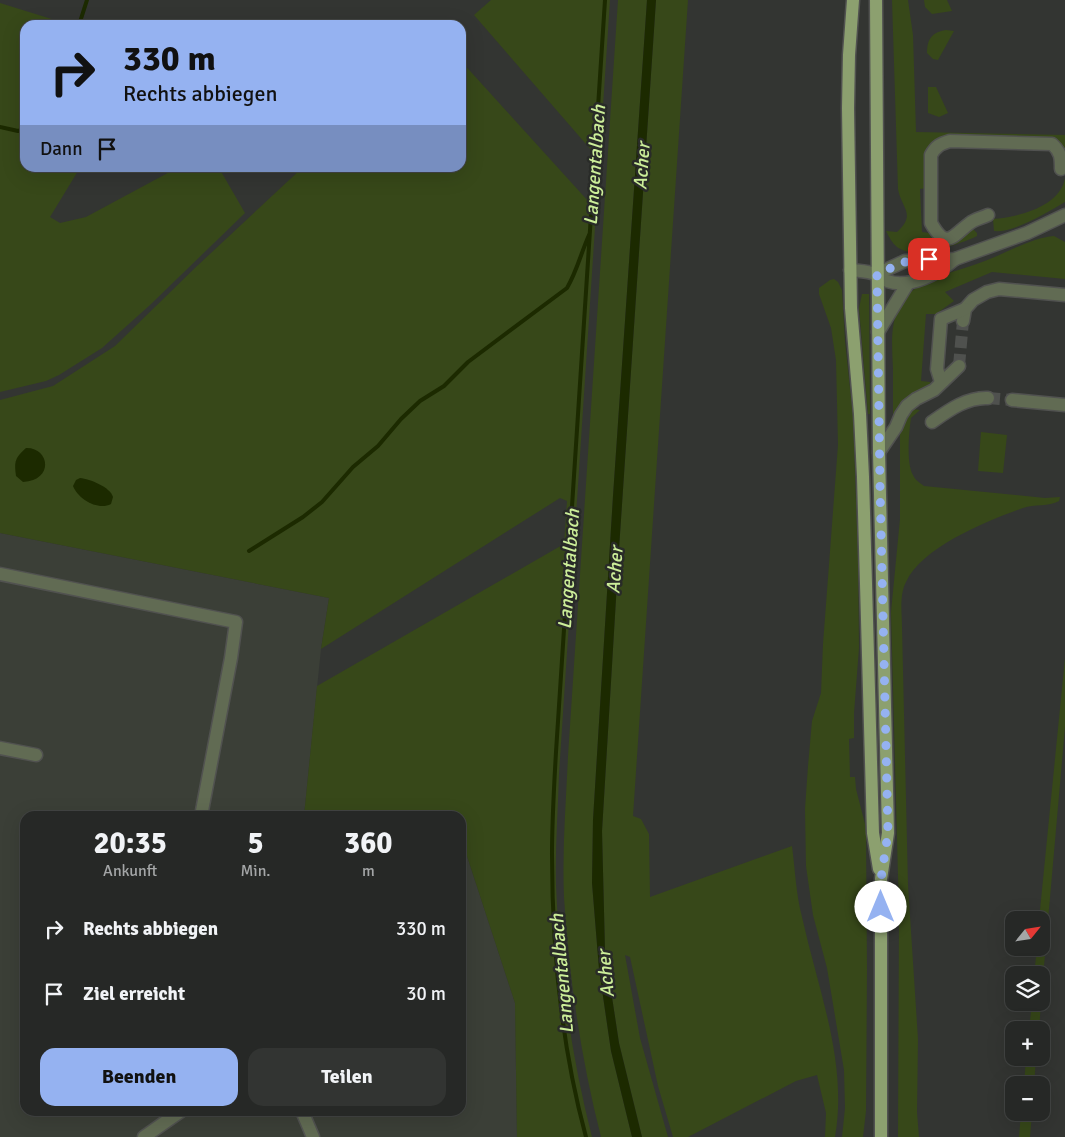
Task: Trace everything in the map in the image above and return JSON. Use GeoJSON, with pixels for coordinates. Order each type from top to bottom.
{"type":"FeatureCollection","features":[{"type":"Feature","properties":{"kind":"main road"},"geometry":{"type":"LineString","coordinates":[[853,0],[848,108],[851,308],[863,477],[873,833],[881,879]]}},
{"type":"Feature","properties":{"kind":"main road"},"geometry":{"type":"LineString","coordinates":[[876,0],[879,452],[888,833],[881,879],[881,1137]]}},
{"type":"Feature","properties":{"kind":"main road"},"geometry":{"type":"LineString","coordinates":[[873,1137],[881,1122]]}},
{"type":"Feature","properties":{"kind":"main road"},"geometry":{"type":"LineString","coordinates":[[881,1122],[887,1137]]}},
{"type":"Feature","properties":{"kind":"street"},"geometry":{"type":"LineString","coordinates":[[988,215],[969,224],[959,234],[949,239],[943,238],[936,232],[931,223],[931,156],[935,148],[941,143],[950,141],[1052,144],[1058,150],[1061,158],[1061,169]]}},
{"type":"Feature","properties":{"kind":"street"},"geometry":{"type":"LineString","coordinates":[[877,274],[905,262],[954,259],[1027,233],[1064,217]]}},
{"type":"Feature","properties":{"kind":"street"},"geometry":{"type":"LineString","coordinates":[[850,270],[877,274],[887,281],[908,283],[919,281],[943,269],[954,259]]}},
{"type":"Feature","properties":{"kind":"street"},"geometry":{"type":"LineString","coordinates":[[878,332],[908,283]]}},
{"type":"Feature","properties":{"kind":"street"},"geometry":{"type":"LineString","coordinates":[[941,382],[937,368],[941,319],[964,315],[973,300],[987,292],[999,289],[1065,295]]}},
{"type":"Feature","properties":{"kind":"street"},"geometry":{"type":"LineString","coordinates":[[879,452],[896,427],[901,414],[907,406],[934,390],[959,366]]}},
{"type":"Feature","properties":{"kind":"street"},"geometry":{"type":"LineString","coordinates":[[932,422],[954,406],[979,398],[988,398]]}},
{"type":"Feature","properties":{"kind":"street"},"geometry":{"type":"LineString","coordinates":[[1012,400],[1065,405]]}},
{"type":"Feature","properties":{"kind":"street"},"geometry":{"type":"LineString","coordinates":[[0,574],[236,622],[202,811]]}},
{"type":"Feature","properties":{"kind":"street"},"geometry":{"type":"LineString","coordinates":[[0,748],[36,756]]}},
{"type":"Feature","properties":{"kind":"street"},"geometry":{"type":"LineString","coordinates":[[144,1137],[174,1116]]}},
{"type":"Feature","properties":{"kind":"street"},"geometry":{"type":"LineString","coordinates":[[304,1116],[313,1137]]}},
{"type":"Feature","properties":{"kind":"shaded area"},"geometry":{"type":"Polygon","coordinates":[[[491,0],[610,0],[559,774],[556,857],[560,948],[567,1012],[578,1075],[592,1137],[517,1137],[515,1003],[466,856],[466,811],[304,811],[317,686],[564,544],[567,501],[560,498],[321,649],[329,598],[0,533],[0,400],[53,386],[115,346],[298,172],[466,172],[466,67],[589,202],[592,151],[474,15],[491,0]]]}},
{"type":"Feature","properties":{"kind":"shaded area"},"geometry":{"type":"Polygon","coordinates":[[[618,0],[647,0],[613,496],[593,820],[592,883],[599,969],[611,1051],[632,1137],[601,1137],[587,1078],[573,988],[564,897],[564,862],[568,756],[618,0]]]}},
{"type":"Feature","properties":{"kind":"shaded area"},"geometry":{"type":"Polygon","coordinates":[[[656,0],[688,0],[633,816],[641,819],[649,834],[650,897],[792,846],[800,908],[829,1026],[838,1081],[835,1137],[825,1137],[826,1113],[817,1075],[796,1081],[688,1137],[673,1137],[658,1086],[630,957],[625,955],[640,1038],[668,1137],[642,1137],[619,1043],[605,951],[602,831],[656,0]]]}},
{"type":"Feature","properties":{"kind":"shaded area"},"geometry":{"type":"Polygon","coordinates":[[[892,0],[908,0],[913,35],[916,132],[1065,135],[1065,159],[1062,149],[938,140],[927,188],[920,189],[922,232],[929,233],[938,242],[949,241],[971,227],[977,233],[977,236],[966,241],[924,252],[904,251],[892,242],[886,231],[897,232],[903,226],[907,215],[898,189],[892,0]]]}},
{"type":"Feature","properties":{"kind":"shaded area"},"geometry":{"type":"Polygon","coordinates":[[[924,0],[947,0],[952,11],[932,14],[925,7],[924,0]]]}},
{"type":"Feature","properties":{"kind":"shaded area"},"geometry":{"type":"Polygon","coordinates":[[[0,3],[55,20],[20,20],[20,172],[77,172],[50,217],[60,223],[86,217],[170,172],[221,172],[245,213],[150,305],[102,348],[46,381],[0,392],[0,3]]]}},
{"type":"Feature","properties":{"kind":"shaded area"},"geometry":{"type":"Polygon","coordinates":[[[954,31],[938,60],[933,59],[927,53],[929,40],[937,32],[954,31]]]}},
{"type":"Feature","properties":{"kind":"shaded area"},"geometry":{"type":"Polygon","coordinates":[[[928,87],[936,87],[948,113],[939,117],[928,113],[928,87]]]}},
{"type":"Feature","properties":{"kind":"shaded area"},"geometry":{"type":"Polygon","coordinates":[[[1065,178],[1065,202],[1021,225],[1002,231],[994,231],[993,219],[1025,213],[1047,203],[1061,188],[1065,178]]]}},
{"type":"Feature","properties":{"kind":"shaded area"},"geometry":{"type":"Polygon","coordinates":[[[1054,236],[1065,242],[1065,279],[992,272],[945,292],[954,301],[936,314],[926,314],[921,381],[930,382],[932,386],[893,419],[893,327],[895,317],[904,299],[919,286],[936,278],[991,259],[1027,243],[1054,236]]]}},
{"type":"Feature","properties":{"kind":"shaded area"},"geometry":{"type":"Polygon","coordinates":[[[834,279],[842,290],[853,417],[858,560],[859,648],[854,738],[849,739],[850,777],[855,777],[866,834],[866,1111],[863,1137],[842,1137],[845,1108],[844,1070],[827,968],[813,915],[806,866],[805,809],[808,766],[812,721],[821,693],[838,445],[836,360],[831,328],[819,294],[819,288],[834,279]]]}},
{"type":"Feature","properties":{"kind":"shaded area"},"geometry":{"type":"Polygon","coordinates":[[[862,294],[869,294],[870,414],[868,414],[859,308],[862,294]]]}},
{"type":"Feature","properties":{"kind":"shaded area"},"geometry":{"type":"Polygon","coordinates":[[[912,409],[920,410],[911,418],[909,463],[914,477],[924,486],[1045,498],[1060,497],[1059,501],[1055,503],[1023,508],[957,537],[926,558],[914,569],[904,587],[901,610],[908,885],[918,1039],[917,1112],[919,1137],[898,1137],[899,913],[891,612],[900,519],[900,428],[912,409]]]}},
{"type":"Feature","properties":{"kind":"shaded area"},"geometry":{"type":"Polygon","coordinates":[[[981,432],[1007,435],[1003,473],[978,471],[981,432]]]}},
{"type":"Feature","properties":{"kind":"shaded area"},"geometry":{"type":"Polygon","coordinates":[[[0,533],[329,598],[321,649],[305,811],[20,811],[20,1116],[466,1116],[467,856],[515,1003],[517,1137],[0,1137],[0,533]]]}},
{"type":"Feature","properties":{"kind":"shaded area"},"geometry":{"type":"Polygon","coordinates":[[[1065,658],[1065,727],[1049,911],[1040,911],[1065,658]]]}},
{"type":"Feature","properties":{"kind":"shaded area"},"geometry":{"type":"Polygon","coordinates":[[[1036,956],[1045,956],[1044,966],[1035,966],[1036,956]]]}},
{"type":"Feature","properties":{"kind":"shaded area"},"geometry":{"type":"Polygon","coordinates":[[[1031,1011],[1040,1011],[1040,1021],[1030,1021],[1031,1011]]]}},
{"type":"Feature","properties":{"kind":"shaded area"},"geometry":{"type":"Polygon","coordinates":[[[1025,1066],[1035,1066],[1035,1076],[1025,1076],[1025,1066]]]}},
{"type":"Feature","properties":{"kind":"shaded area"},"geometry":{"type":"Polygon","coordinates":[[[1020,1121],[1031,1121],[1030,1137],[1019,1137],[1020,1121]]]}},
{"type":"Feature","properties":{"kind":"water","name":"Acher"},"geometry":{"type":"Polygon","coordinates":[[[647,0],[656,0],[602,831],[605,951],[619,1043],[642,1137],[632,1137],[611,1051],[599,969],[592,883],[593,820],[613,496],[647,0]]]}},
{"type":"Feature","properties":{"kind":"water"},"geometry":{"type":"Polygon","coordinates":[[[26,448],[34,449],[40,453],[44,458],[45,464],[40,476],[23,482],[16,476],[15,463],[17,457],[26,448]]]}},
{"type":"Feature","properties":{"kind":"water"},"geometry":{"type":"Polygon","coordinates":[[[80,478],[94,482],[108,490],[113,497],[111,504],[106,506],[95,505],[79,495],[73,486],[76,480],[80,478]]]}},
{"type":"Feature","properties":{"kind":"waterway"},"geometry":{"type":"LineString","coordinates":[[81,20],[87,0]]}},
{"type":"Feature","properties":{"kind":"waterway","name":"Langentalbach"},"geometry":{"type":"LineString","coordinates":[[586,1137],[577,1102],[564,1032],[556,961],[552,890],[552,841],[556,752],[605,0]]}},
{"type":"Feature","properties":{"kind":"waterway"},"geometry":{"type":"LineString","coordinates":[[0,127],[20,130]]}},
{"type":"Feature","properties":{"kind":"waterway"},"geometry":{"type":"LineString","coordinates":[[249,551],[303,517],[322,502],[353,467],[378,446],[401,419],[420,401],[444,386],[468,362],[567,288],[589,235]]}},
{"type":"Feature","properties":{"kind":"tunnel"},"geometry":{"type":"LineString","coordinates":[[959,366],[963,321]]}},
{"type":"Feature","properties":{"kind":"tunnel"},"geometry":{"type":"LineString","coordinates":[[988,398],[1012,400]]}},
{"type":"Feature","properties":{"kind":"route"},"geometry":{"type":"LineString","coordinates":[[881,907],[881,879],[888,833],[877,274],[905,262],[929,259]]}}]}
